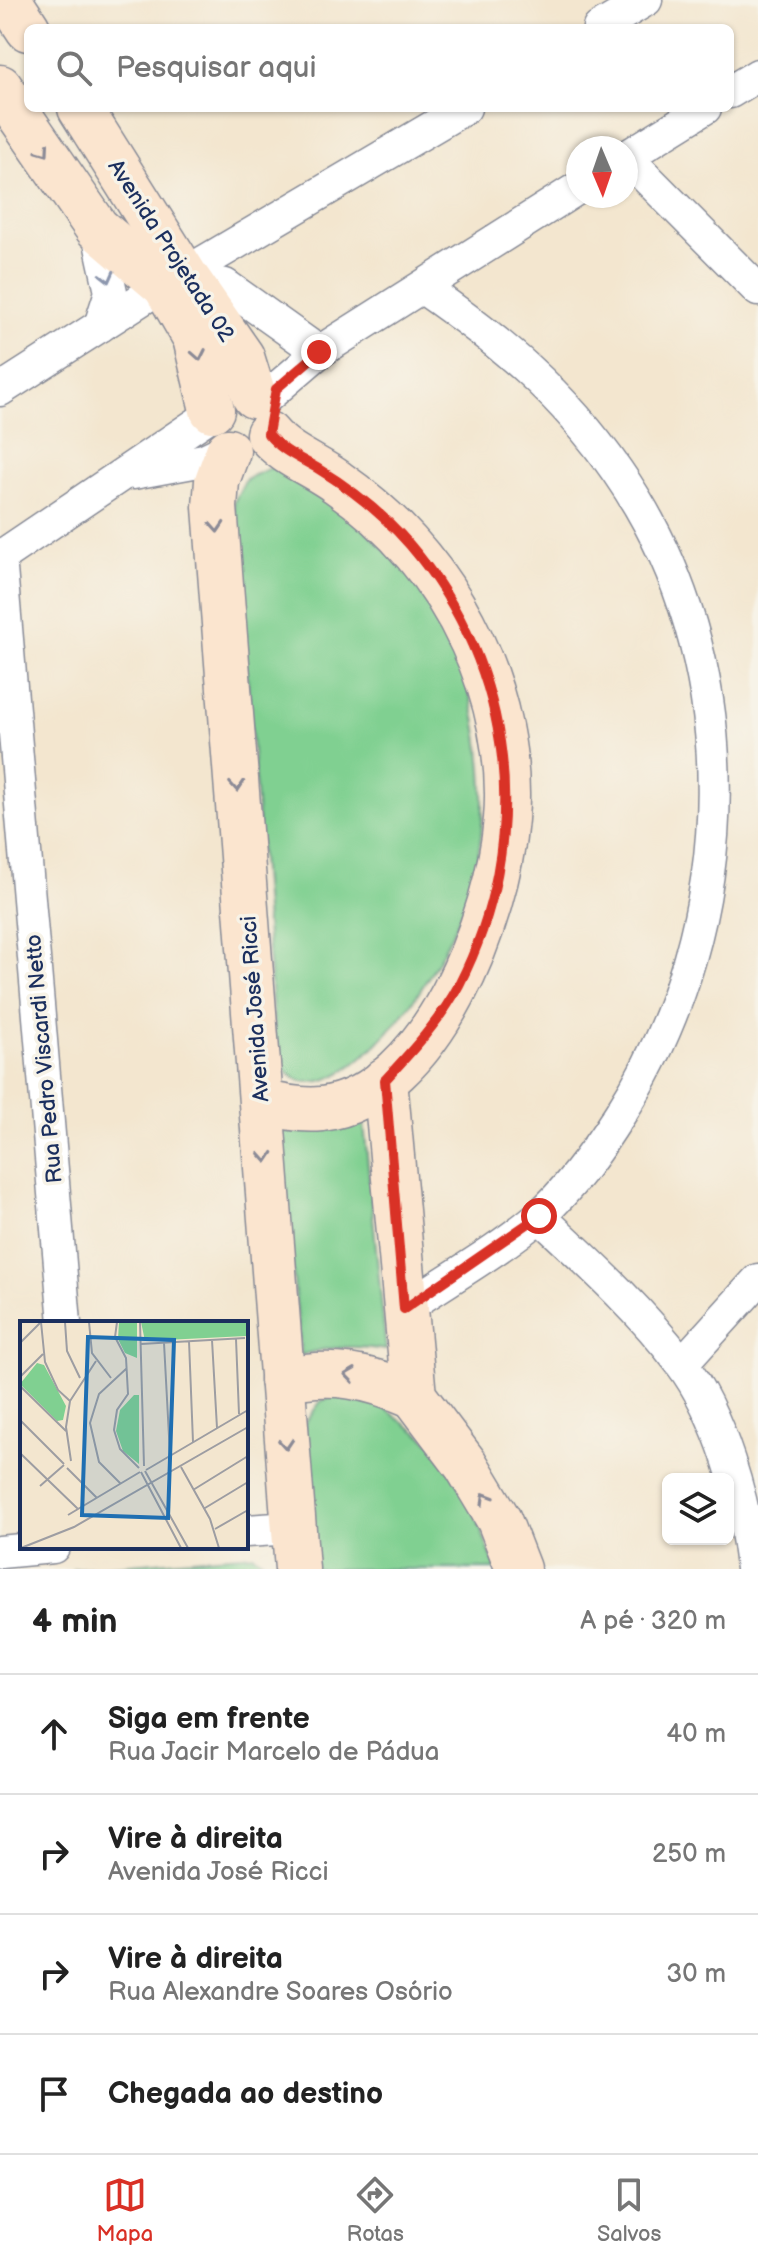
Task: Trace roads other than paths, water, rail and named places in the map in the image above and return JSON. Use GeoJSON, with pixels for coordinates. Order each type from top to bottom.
{"type":"FeatureCollection","features":[{"type":"Feature","properties":{"kind":"street"},"geometry":{"type":"LineString","coordinates":[[9,0],[25,24]]}},
{"type":"Feature","properties":{"kind":"street"},"geometry":{"type":"LineString","coordinates":[[606,24],[646,0]]}},
{"type":"Feature","properties":{"kind":"street"},"geometry":{"type":"LineString","coordinates":[[734,90],[758,75]]}},
{"type":"Feature","properties":{"kind":"street","name":"Avenida Projetada 02"},"geometry":{"type":"LineString","coordinates":[[0,87],[97,228],[175,280],[242,357],[265,408]]}},
{"type":"Feature","properties":{"kind":"street","name":"Avenida Projetada 02"},"geometry":{"type":"LineString","coordinates":[[82,112],[175,280],[195,338],[218,432]]}},
{"type":"Feature","properties":{"kind":"street"},"geometry":{"type":"LineString","coordinates":[[0,390],[175,280],[458,112]]}},
{"type":"Feature","properties":{"kind":"street"},"geometry":{"type":"LineString","coordinates":[[638,150],[699,112]]}},
{"type":"Feature","properties":{"kind":"street"},"geometry":{"type":"LineString","coordinates":[[638,169],[758,290]]}},
{"type":"Feature","properties":{"kind":"street"},"geometry":{"type":"LineString","coordinates":[[265,408],[319,352],[566,196]]}},
{"type":"Feature","properties":{"kind":"street","name":"Avenida Projetada 02"},"geometry":{"type":"LineString","coordinates":[[97,228],[111,292],[100,326]]}},
{"type":"Feature","properties":{"kind":"street"},"geometry":{"type":"LineString","coordinates":[[175,280],[225,285],[319,352]]}},
{"type":"Feature","properties":{"kind":"street"},"geometry":{"type":"LineString","coordinates":[[404,1309],[539,1216],[598,1148],[647,1072],[683,990],[706,903],[715,813],[711,723],[693,635],[662,551],[618,472],[563,401],[497,339],[423,288]]}},
{"type":"Feature","properties":{"kind":"street"},"geometry":{"type":"LineString","coordinates":[[0,557],[126,474],[218,432],[225,396],[234,393],[265,408],[280,448],[318,468],[366,502],[409,543],[445,591],[473,643],[488,685],[504,757],[504,832],[499,876],[483,933],[458,987],[425,1037],[385,1080],[356,1099],[323,1109],[288,1109],[262,1102]]}},
{"type":"Feature","properties":{"kind":"street","name":"Avenida José Ricci"},"geometry":{"type":"LineString","coordinates":[[218,432],[215,507],[294,1548]]}},
{"type":"Feature","properties":{"kind":"street","name":"Rua Pedro Viscardi Netto"},"geometry":{"type":"LineString","coordinates":[[0,557],[65,1321]]}},
{"type":"Feature","properties":{"kind":"street"},"geometry":{"type":"LineString","coordinates":[[385,1080],[414,1396]]}},
{"type":"Feature","properties":{"kind":"street"},"geometry":{"type":"LineString","coordinates":[[539,1216],[598,1271],[682,1364],[718,1432],[748,1533],[752,1569]]}},
{"type":"Feature","properties":{"kind":"street"},"geometry":{"type":"LineString","coordinates":[[682,1364],[758,1280]]}},
{"type":"Feature","properties":{"kind":"street"},"geometry":{"type":"LineString","coordinates":[[282,1380],[310,1374],[346,1373],[381,1381],[414,1396],[466,1465],[493,1509],[518,1569]]}},
{"type":"Feature","properties":{"kind":"street"},"geometry":{"type":"LineString","coordinates":[[248,1532],[294,1548]]}},
{"type":"Feature","properties":{"kind":"street"},"geometry":{"type":"LineString","coordinates":[[0,1552],[32,1549]]}}]}
